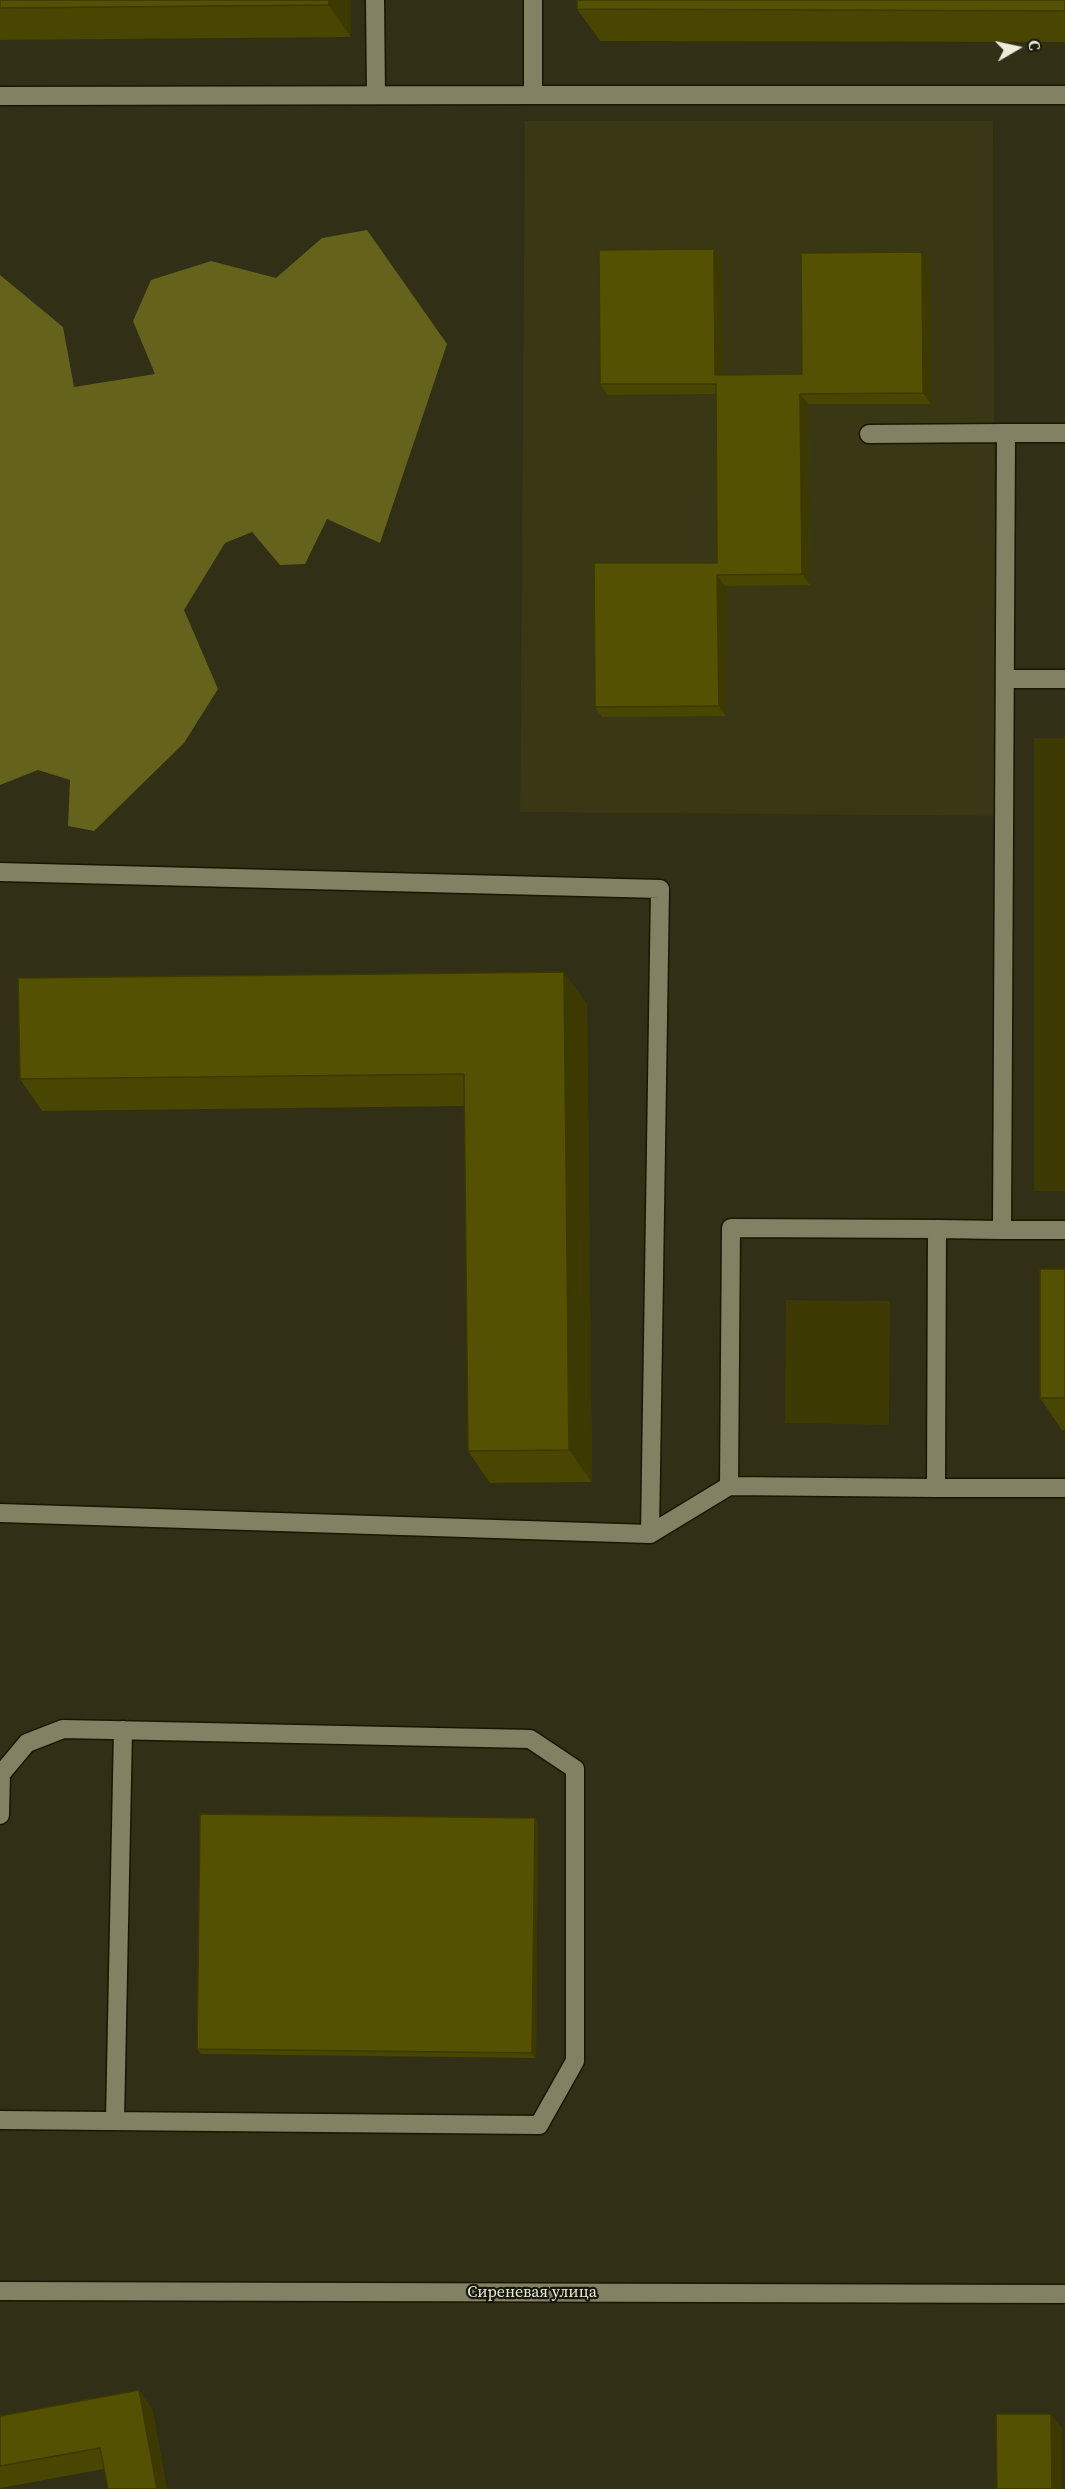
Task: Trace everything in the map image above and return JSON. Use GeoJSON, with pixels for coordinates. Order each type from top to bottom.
{"type":"FeatureCollection","features":[{"type":"Feature","properties":{"kind":"street"},"geometry":{"type":"LineString","coordinates":[[375,0],[376,95]]}},
{"type":"Feature","properties":{"kind":"street"},"geometry":{"type":"LineString","coordinates":[[533,0],[533,95]]}},
{"type":"Feature","properties":{"kind":"street"},"geometry":{"type":"LineString","coordinates":[[0,96],[1065,95]]}},
{"type":"Feature","properties":{"kind":"street"},"geometry":{"type":"LineString","coordinates":[[1002,1230],[1006,433]]}},
{"type":"Feature","properties":{"kind":"street"},"geometry":{"type":"LineString","coordinates":[[869,434],[1065,433]]}},
{"type":"Feature","properties":{"kind":"street"},"geometry":{"type":"LineString","coordinates":[[1005,679],[1065,679]]}},
{"type":"Feature","properties":{"kind":"street"},"geometry":{"type":"LineString","coordinates":[[0,873],[660,889],[650,1534]]}},
{"type":"Feature","properties":{"kind":"street"},"geometry":{"type":"LineString","coordinates":[[729,1486],[731,1228],[1065,1230]]}},
{"type":"Feature","properties":{"kind":"street"},"geometry":{"type":"LineString","coordinates":[[936,1488],[937,1229]]}},
{"type":"Feature","properties":{"kind":"street"},"geometry":{"type":"LineString","coordinates":[[0,1513],[650,1534],[729,1486],[1065,1488]]}},
{"type":"Feature","properties":{"kind":"street"},"geometry":{"type":"LineString","coordinates":[[0,1815],[1,1774],[27,1743],[63,1729],[530,1739],[574,1769],[575,2061],[539,2125],[0,2120]]}},
{"type":"Feature","properties":{"kind":"street"},"geometry":{"type":"LineString","coordinates":[[115,2120],[123,1730]]}},
{"type":"Feature","properties":{"kind":"street","name":"Сиреневая улица"},"geometry":{"type":"LineString","coordinates":[[0,2291],[1065,2294]]}},
{"type":"Feature","properties":{"kind":"shaded area"},"geometry":{"type":"Polygon","coordinates":[[[525,121],[993,121],[996,816],[520,812],[525,121]]]}},
{"type":"Feature","properties":{"kind":"shaded area"},"geometry":{"type":"Polygon","coordinates":[[[367,230],[447,344],[380,543],[327,519],[305,564],[280,565],[252,532],[225,543],[184,610],[218,689],[184,743],[94,831],[68,826],[70,780],[38,770],[0,785],[0,275],[63,327],[74,387],[155,374],[133,321],[151,280],[211,261],[276,278],[322,238],[367,230]]]}},
{"type":"Feature","properties":{"kind":"shaded area"},"geometry":{"type":"Polygon","coordinates":[[[1034,738],[1065,738],[1065,1191],[1034,1191],[1034,738]]]}},
{"type":"Feature","properties":{"kind":"shaded area"},"geometry":{"type":"Polygon","coordinates":[[[786,1300],[890,1301],[889,1425],[785,1423],[786,1300]]]}},
{"type":"Feature","properties":{"kind":"building"},"geometry":{"type":"Polygon","coordinates":[[[0,0],[329,0],[329,5],[0,8],[0,0]]]}},
{"type":"Feature","properties":{"kind":"building"},"geometry":{"type":"Polygon","coordinates":[[[577,0],[1065,0],[1065,11],[577,9],[577,0]]]}},
{"type":"Feature","properties":{"kind":"building"},"geometry":{"type":"Polygon","coordinates":[[[714,249],[715,375],[802,374],[801,253],[922,252],[923,393],[800,394],[802,574],[717,575],[719,706],[595,707],[594,563],[717,563],[716,384],[600,384],[599,250],[714,249]]]}},
{"type":"Feature","properties":{"kind":"building"},"geometry":{"type":"Polygon","coordinates":[[[564,972],[569,1450],[468,1451],[464,1074],[20,1079],[18,978],[564,972]]]}},
{"type":"Feature","properties":{"kind":"building"},"geometry":{"type":"Polygon","coordinates":[[[1040,1269],[1065,1269],[1065,1398],[1040,1398],[1040,1269]]]}},
{"type":"Feature","properties":{"kind":"building"},"geometry":{"type":"Polygon","coordinates":[[[200,1814],[535,1818],[532,2053],[197,2049],[200,1814]]]}},
{"type":"Feature","properties":{"kind":"building"},"geometry":{"type":"Polygon","coordinates":[[[139,2390],[157,2489],[108,2489],[100,2448],[0,2466],[0,2416],[139,2390]]]}},
{"type":"Feature","properties":{"kind":"building"},"geometry":{"type":"Polygon","coordinates":[[[996,2414],[1051,2414],[1052,2489],[997,2489],[996,2414]]]}}]}
